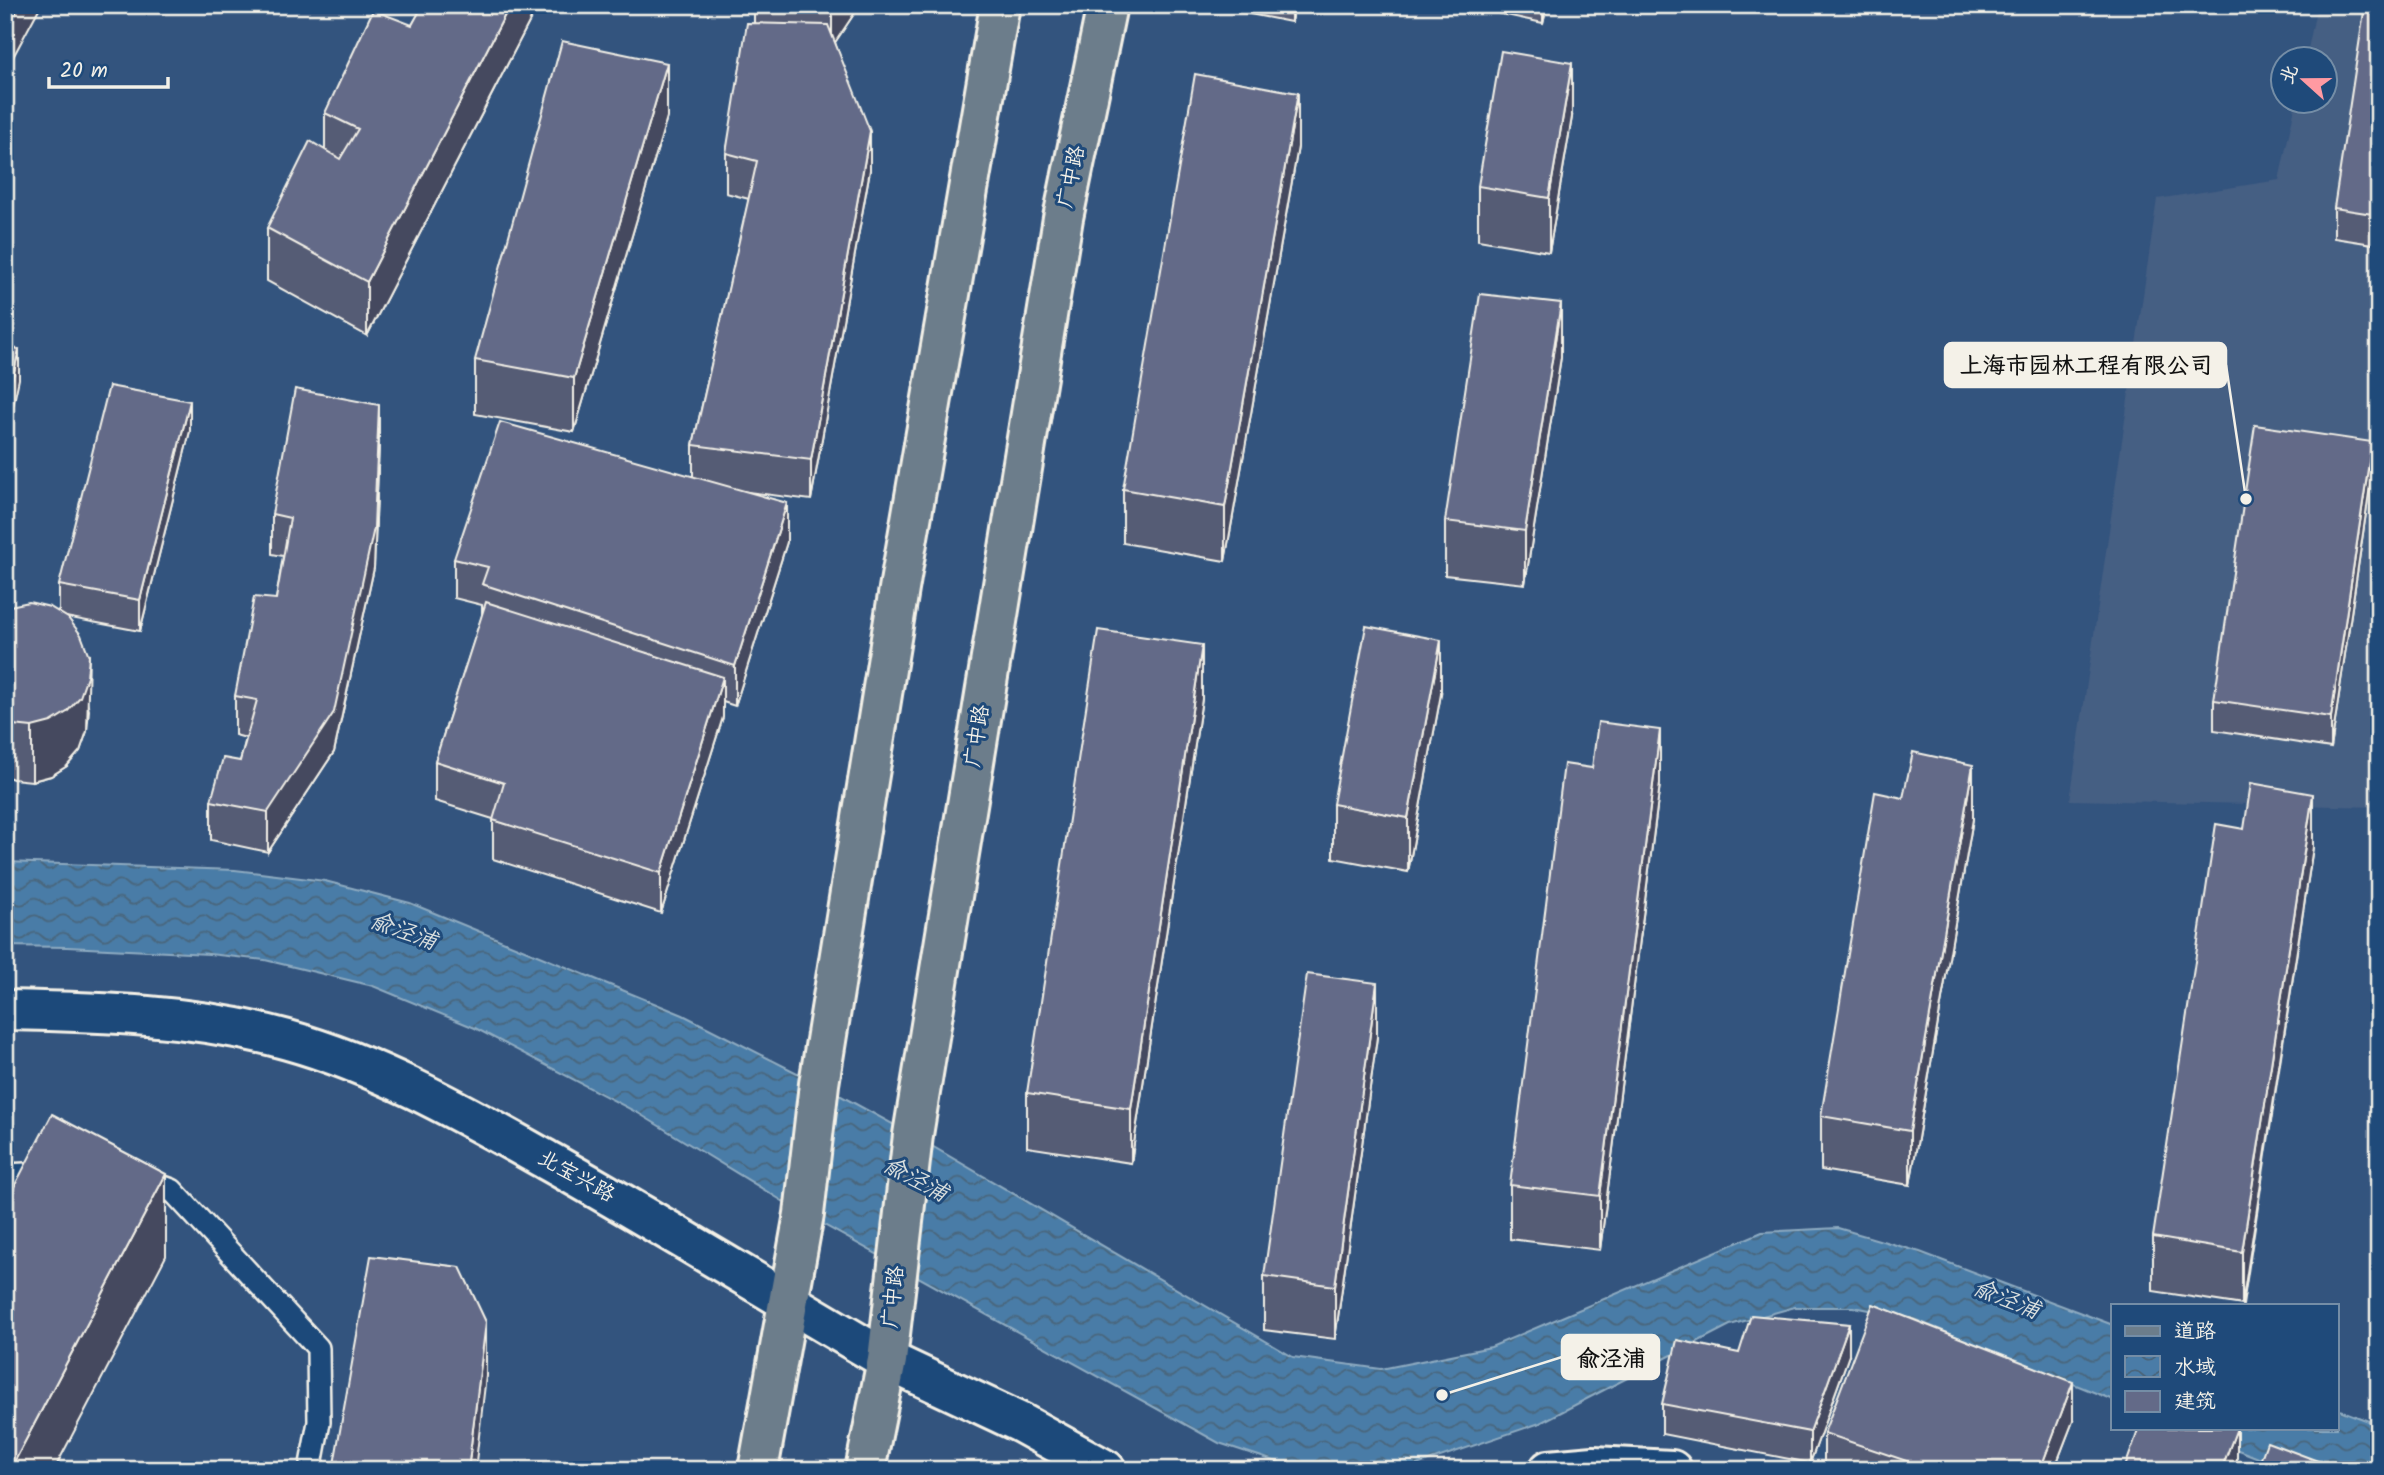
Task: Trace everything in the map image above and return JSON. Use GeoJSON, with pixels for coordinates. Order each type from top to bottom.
{"type":"FeatureCollection","features":[{"type":"Feature","properties":{"kind":"main road"},"geometry":{"type":"LineString","coordinates":[[758,1470],[804,1214],[819,1084],[901,575],[1000,5]]}},
{"type":"Feature","properties":{"kind":"main road","name":"广中路"},"geometry":{"type":"LineString","coordinates":[[865,1470],[887,1360],[913,1135],[1063,218],[1107,5]]}},
{"type":"Feature","properties":{"kind":"street","name":"北宝兴路"},"geometry":{"type":"LineString","coordinates":[[5,1010],[118,1013],[197,1021],[289,1040],[335,1056],[453,1108],[641,1214],[887,1360],[1021,1423],[1106,1470]]}},
{"type":"Feature","properties":{"kind":"street"},"geometry":{"type":"LineString","coordinates":[[1549,1470],[1594,1466],[1672,1470]]}},
{"type":"Feature","properties":{"kind":"lane"},"geometry":{"type":"LineString","coordinates":[[5,1200],[10,1176],[69,1170]]}},
{"type":"Feature","properties":{"kind":"lane"},"geometry":{"type":"LineString","coordinates":[[122,1171],[172,1190],[318,1348],[318,1422],[310,1470]]}},
{"type":"Feature","properties":{"kind":"shaded area"},"geometry":{"type":"Polygon","coordinates":[[[2317,5],[2379,5],[2379,807],[2070,800],[2157,199],[2279,180],[2293,116],[2338,116],[2338,46],[2309,46],[2317,5]]]}},
{"type":"Feature","properties":{"kind":"water"},"geometry":{"type":"Polygon","coordinates":[[[5,862],[235,870],[325,881],[410,903],[683,1015],[913,1135],[1293,1357],[1381,1369],[1491,1347],[1762,1232],[1838,1228],[1920,1252],[2111,1324],[2111,1399],[1911,1318],[1854,1307],[1795,1307],[1730,1325],[1540,1423],[1402,1470],[1302,1470],[1219,1443],[804,1214],[638,1113],[475,1028],[373,986],[265,960],[209,954],[5,946],[5,862]]]}},
{"type":"Feature","properties":{"kind":"water"},"geometry":{"type":"Polygon","coordinates":[[[2338,1409],[2379,1425],[2379,1470],[2289,1470],[2187,1430],[2338,1430],[2338,1409]]]}},
{"type":"Feature","properties":{"kind":"building"},"geometry":{"type":"Polygon","coordinates":[[[5,5],[20,5],[5,32],[5,5]]]}},
{"type":"Feature","properties":{"kind":"building"},"geometry":{"type":"Polygon","coordinates":[[[423,5],[510,5],[367,282],[267,228],[310,141],[340,159],[358,129],[325,113],[373,10],[412,25],[423,5]]]}},
{"type":"Feature","properties":{"kind":"building"},"geometry":{"type":"Polygon","coordinates":[[[2365,5],[2379,5],[2379,215],[2334,208],[2365,5]]]}},
{"type":"Feature","properties":{"kind":"building"},"geometry":{"type":"Polygon","coordinates":[[[747,23],[828,25],[870,131],[811,460],[693,445],[757,161],[726,153],[747,23]]]}},
{"type":"Feature","properties":{"kind":"building"},"geometry":{"type":"Polygon","coordinates":[[[562,41],[667,63],[574,378],[475,360],[562,41]]]}},
{"type":"Feature","properties":{"kind":"building"},"geometry":{"type":"Polygon","coordinates":[[[1501,51],[1572,63],[1549,198],[1478,186],[1501,51]]]}},
{"type":"Feature","properties":{"kind":"building"},"geometry":{"type":"Polygon","coordinates":[[[1195,74],[1298,93],[1225,507],[1123,489],[1195,74]]]}},
{"type":"Feature","properties":{"kind":"building"},"geometry":{"type":"Polygon","coordinates":[[[1480,294],[1561,303],[1525,531],[1445,521],[1480,294]]]}},
{"type":"Feature","properties":{"kind":"building"},"geometry":{"type":"Polygon","coordinates":[[[5,347],[19,349],[5,412],[5,347]]]}},
{"type":"Feature","properties":{"kind":"building"},"geometry":{"type":"Polygon","coordinates":[[[109,386],[190,401],[140,600],[59,585],[109,386]]]}},
{"type":"Feature","properties":{"kind":"building"},"geometry":{"type":"Polygon","coordinates":[[[295,389],[379,405],[374,528],[334,712],[268,812],[211,801],[223,758],[240,761],[257,700],[235,696],[254,597],[276,599],[290,518],[272,514],[295,389]]]}},
{"type":"Feature","properties":{"kind":"building"},"geometry":{"type":"Polygon","coordinates":[[[500,422],[787,503],[735,666],[482,584],[488,567],[454,559],[500,422]]]}},
{"type":"Feature","properties":{"kind":"building"},"geometry":{"type":"Polygon","coordinates":[[[2255,425],[2372,442],[2331,717],[2214,700],[2255,425]]]}},
{"type":"Feature","properties":{"kind":"building"},"geometry":{"type":"Polygon","coordinates":[[[29,602],[50,607],[68,618],[81,635],[89,656],[87,677],[80,697],[67,712],[51,722],[32,727],[5,723],[5,607],[29,602]]]}},
{"type":"Feature","properties":{"kind":"building"},"geometry":{"type":"Polygon","coordinates":[[[486,602],[723,677],[661,873],[493,820],[504,783],[435,761],[486,602]]]}},
{"type":"Feature","properties":{"kind":"building"},"geometry":{"type":"Polygon","coordinates":[[[1366,626],[1441,640],[1408,818],[1333,804],[1366,626]]]}},
{"type":"Feature","properties":{"kind":"building"},"geometry":{"type":"Polygon","coordinates":[[[1098,630],[1202,645],[1131,1109],[1027,1093],[1098,630]]]}},
{"type":"Feature","properties":{"kind":"building"},"geometry":{"type":"Polygon","coordinates":[[[1598,722],[1660,730],[1600,1196],[1510,1185],[1564,764],[1592,768],[1598,722]]]}},
{"type":"Feature","properties":{"kind":"building"},"geometry":{"type":"Polygon","coordinates":[[[1913,752],[1973,765],[1910,1131],[1821,1116],[1875,792],[1903,798],[1913,752]]]}},
{"type":"Feature","properties":{"kind":"building"},"geometry":{"type":"Polygon","coordinates":[[[2251,783],[2313,794],[2242,1252],[2153,1237],[2216,824],[2244,829],[2251,783]]]}},
{"type":"Feature","properties":{"kind":"building"},"geometry":{"type":"Polygon","coordinates":[[[1307,974],[1377,983],[1335,1286],[1264,1276],[1307,974]]]}},
{"type":"Feature","properties":{"kind":"building"},"geometry":{"type":"Polygon","coordinates":[[[52,1114],[166,1174],[10,1470],[5,1470],[5,1204],[52,1114]]]}},
{"type":"Feature","properties":{"kind":"building"},"geometry":{"type":"Polygon","coordinates":[[[371,1256],[460,1267],[486,1322],[468,1470],[333,1470],[371,1256]]]}},
{"type":"Feature","properties":{"kind":"building"},"geometry":{"type":"Polygon","coordinates":[[[1873,1304],[2073,1382],[2040,1470],[1933,1470],[1824,1433],[1873,1304]]]}},
{"type":"Feature","properties":{"kind":"building"},"geometry":{"type":"Polygon","coordinates":[[[1751,1315],[1849,1324],[1810,1432],[1662,1404],[1677,1340],[1739,1353],[1751,1315]]]}},
{"type":"Feature","properties":{"kind":"building"},"geometry":{"type":"Polygon","coordinates":[[[2138,1430],[2236,1430],[2221,1470],[2124,1470],[2138,1430]]]}},
{"type":"Feature","properties":{"kind":"building"},"geometry":{"type":"Polygon","coordinates":[[[2267,1442],[2342,1470],[2257,1470],[2267,1442]]]}},
{"type":"Feature","properties":{"kind":"place","name":"上海市园林工程有限公司"},"geometry":{"type":"Point","coordinates":[2246,499]}},
{"type":"Feature","properties":{"kind":"place","name":"俞泾浦"},"geometry":{"type":"Point","coordinates":[1442,1395]}}]}
